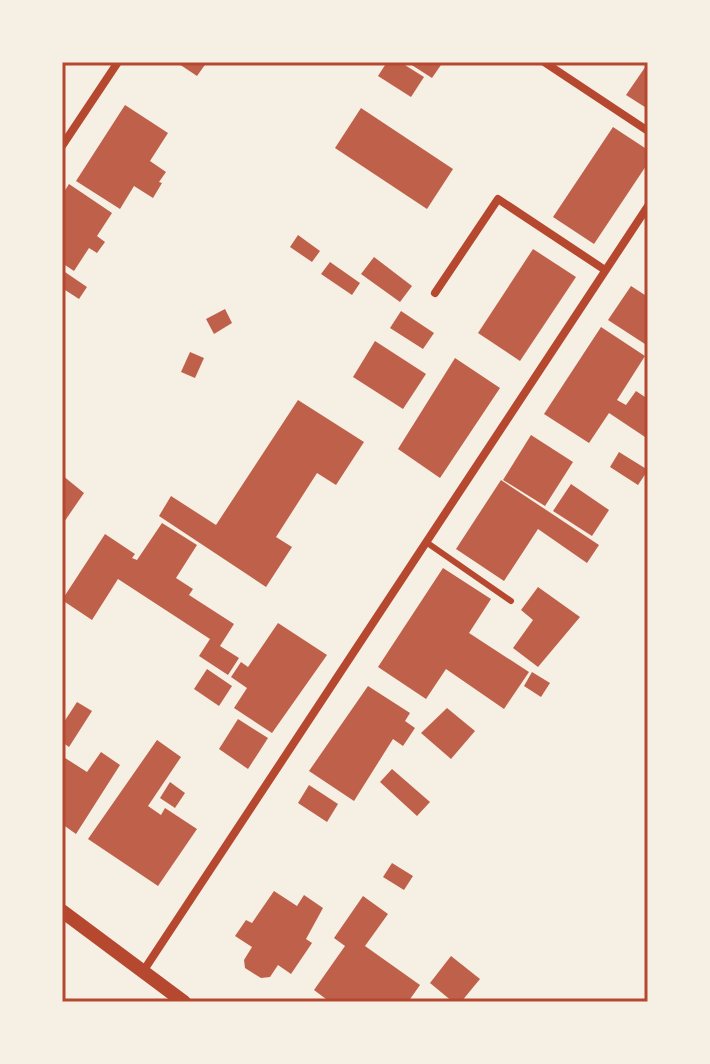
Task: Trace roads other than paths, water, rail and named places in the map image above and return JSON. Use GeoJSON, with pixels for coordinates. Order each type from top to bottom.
{"type":"FeatureCollection","features":[{"type":"Feature","properties":{"kind":"street"},"geometry":{"type":"LineString","coordinates":[[62,146],[118,62]]}},
{"type":"Feature","properties":{"kind":"street"},"geometry":{"type":"LineString","coordinates":[[544,62],[648,131]]}},
{"type":"Feature","properties":{"kind":"street"},"geometry":{"type":"LineString","coordinates":[[435,293],[498,199],[605,270]]}},
{"type":"Feature","properties":{"kind":"street"},"geometry":{"type":"LineString","coordinates":[[144,970],[648,206]]}},
{"type":"Feature","properties":{"kind":"street"},"geometry":{"type":"LineString","coordinates":[[62,911],[184,1002]]}},
{"type":"Feature","properties":{"kind":"lane"},"geometry":{"type":"LineString","coordinates":[[426,542],[511,601]]}}]}
